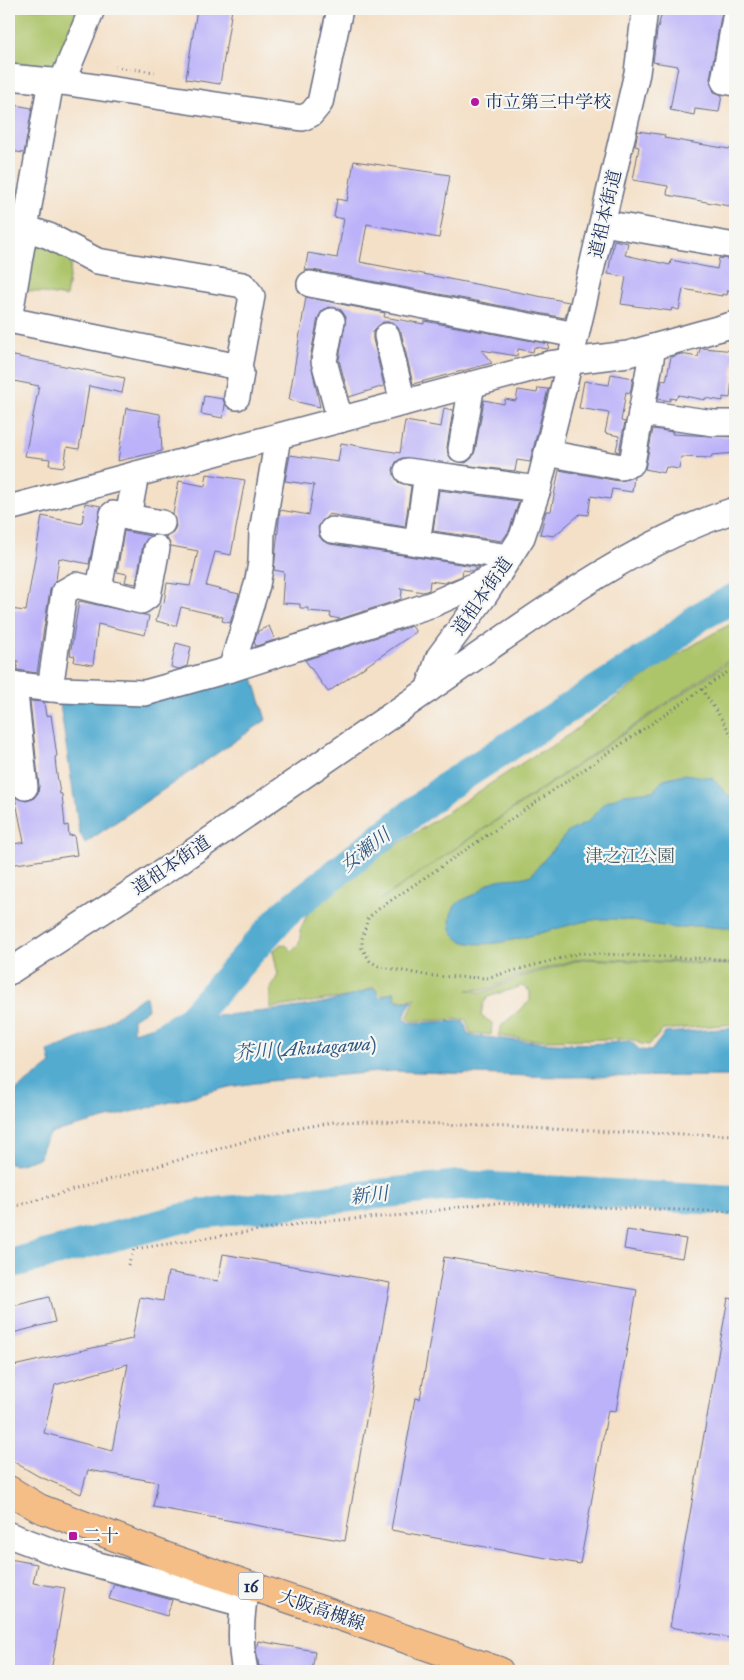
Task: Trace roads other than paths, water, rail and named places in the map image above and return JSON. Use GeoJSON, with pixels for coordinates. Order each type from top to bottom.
{"type":"FeatureCollection","features":[{"type":"Feature","properties":{"kind":"main road","name":"大阪高槻線"},"geometry":{"type":"LineString","coordinates":[[9,1490],[39,1508],[170,1558],[245,1594],[499,1671]]}},
{"type":"Feature","properties":{"kind":"street"},"geometry":{"type":"LineString","coordinates":[[92,9],[57,82],[25,228],[9,320],[239,367]]}},
{"type":"Feature","properties":{"kind":"street"},"geometry":{"type":"LineString","coordinates":[[9,77],[57,82],[302,118],[311,114],[320,103],[340,9]]}},
{"type":"Feature","properties":{"kind":"street","name":"道祖本街道"},"geometry":{"type":"LineString","coordinates":[[9,972],[180,860],[428,690],[439,657],[504,566],[522,537],[538,489],[570,362],[637,73],[645,9]]}},
{"type":"Feature","properties":{"kind":"street"},"geometry":{"type":"LineString","coordinates":[[735,18],[724,81],[735,83]]}},
{"type":"Feature","properties":{"kind":"street"},"geometry":{"type":"LineString","coordinates":[[603,223],[735,246]]}},
{"type":"Feature","properties":{"kind":"street"},"geometry":{"type":"LineString","coordinates":[[25,228],[49,236],[97,261],[243,285],[252,296],[239,367],[241,373],[237,397]]}},
{"type":"Feature","properties":{"kind":"street"},"geometry":{"type":"LineString","coordinates":[[310,284],[576,335]]}},
{"type":"Feature","properties":{"kind":"street"},"geometry":{"type":"LineString","coordinates":[[332,321],[324,361],[340,420]]}},
{"type":"Feature","properties":{"kind":"street"},"geometry":{"type":"LineString","coordinates":[[9,508],[549,364],[628,354],[735,324]]}},
{"type":"Feature","properties":{"kind":"street"},"geometry":{"type":"LineString","coordinates":[[386,336],[402,403]]}},
{"type":"Feature","properties":{"kind":"street"},"geometry":{"type":"LineString","coordinates":[[546,453],[621,467],[632,463],[653,348]]}},
{"type":"Feature","properties":{"kind":"street"},"geometry":{"type":"LineString","coordinates":[[461,449],[472,384]]}},
{"type":"Feature","properties":{"kind":"street"},"geometry":{"type":"LineString","coordinates":[[641,413],[714,423],[735,423]]}},
{"type":"Feature","properties":{"kind":"street"},"geometry":{"type":"LineString","coordinates":[[231,669],[257,585],[261,563],[262,532],[278,437]]}},
{"type":"Feature","properties":{"kind":"street"},"geometry":{"type":"LineString","coordinates":[[417,543],[417,473],[538,489]]}},
{"type":"Feature","properties":{"kind":"street"},"geometry":{"type":"LineString","coordinates":[[128,517],[136,474]]}},
{"type":"Feature","properties":{"kind":"street"},"geometry":{"type":"LineString","coordinates":[[428,690],[640,550],[708,518],[735,510]]}},
{"type":"Feature","properties":{"kind":"street"},"geometry":{"type":"LineString","coordinates":[[101,578],[112,514],[162,523]]}},
{"type":"Feature","properties":{"kind":"street"},"geometry":{"type":"LineString","coordinates":[[332,530],[417,543],[504,566]]}},
{"type":"Feature","properties":{"kind":"street"},"geometry":{"type":"LineString","coordinates":[[50,689],[64,592],[76,584],[141,601],[148,596],[160,565]]}},
{"type":"Feature","properties":{"kind":"street"},"geometry":{"type":"LineString","coordinates":[[25,787],[12,684],[50,689],[145,693],[231,669],[433,604],[504,566]]}},
{"type":"Feature","properties":{"kind":"street"},"geometry":{"type":"LineString","coordinates":[[9,1535],[65,1556],[245,1594],[240,1620],[242,1656],[245,1671]]}},
{"type":"Feature","properties":{"kind":"water"},"geometry":{"type":"Polygon","coordinates":[[[251,671],[266,720],[85,843],[79,831],[59,698],[251,671]]]}},
{"type":"Feature","properties":{"kind":"water"},"geometry":{"type":"Polygon","coordinates":[[[684,774],[712,778],[735,802],[735,928],[694,926],[675,928],[603,919],[493,943],[477,944],[462,941],[454,935],[450,919],[453,909],[460,901],[495,881],[531,875],[568,832],[588,822],[604,803],[624,794],[653,791],[664,779],[684,774]]]}},
{"type":"Feature","properties":{"kind":"water","name":"芥川 (Akutagawa)"},"geometry":{"type":"Polygon","coordinates":[[[374,988],[380,998],[394,992],[395,1000],[404,1002],[414,1000],[407,1009],[404,1019],[411,1023],[464,1021],[468,1035],[489,1038],[570,1044],[630,1041],[640,1050],[651,1051],[665,1033],[735,1028],[735,1076],[555,1077],[392,1071],[269,1081],[229,1087],[50,1133],[42,1147],[40,1158],[17,1165],[9,1164],[9,1096],[51,1064],[48,1051],[95,1031],[146,996],[148,1009],[133,1019],[133,1032],[162,1024],[192,1019],[315,1004],[345,998],[374,988]]]}},
{"type":"Feature","properties":{"kind":"waterway","name":"女瀬川"},"geometry":{"type":"LineString","coordinates":[[154,1043],[189,1021],[284,914],[447,786],[656,652],[699,617],[735,598]]}},
{"type":"Feature","properties":{"kind":"waterway","name":"新川"},"geometry":{"type":"LineString","coordinates":[[9,1264],[199,1214],[459,1185],[735,1201]]}},
{"type":"Feature","properties":{"kind":"place","name":"市立第三中学校"},"geometry":{"type":"Point","coordinates":[475,102]}},
{"type":"Feature","properties":{"kind":"place","name":"二十"},"geometry":{"type":"Point","coordinates":[73,1536]}},
{"type":"Feature","properties":{"kind":"park label","name":"津之江公園"},"geometry":{"type":"Point","coordinates":[630,856]}}]}
